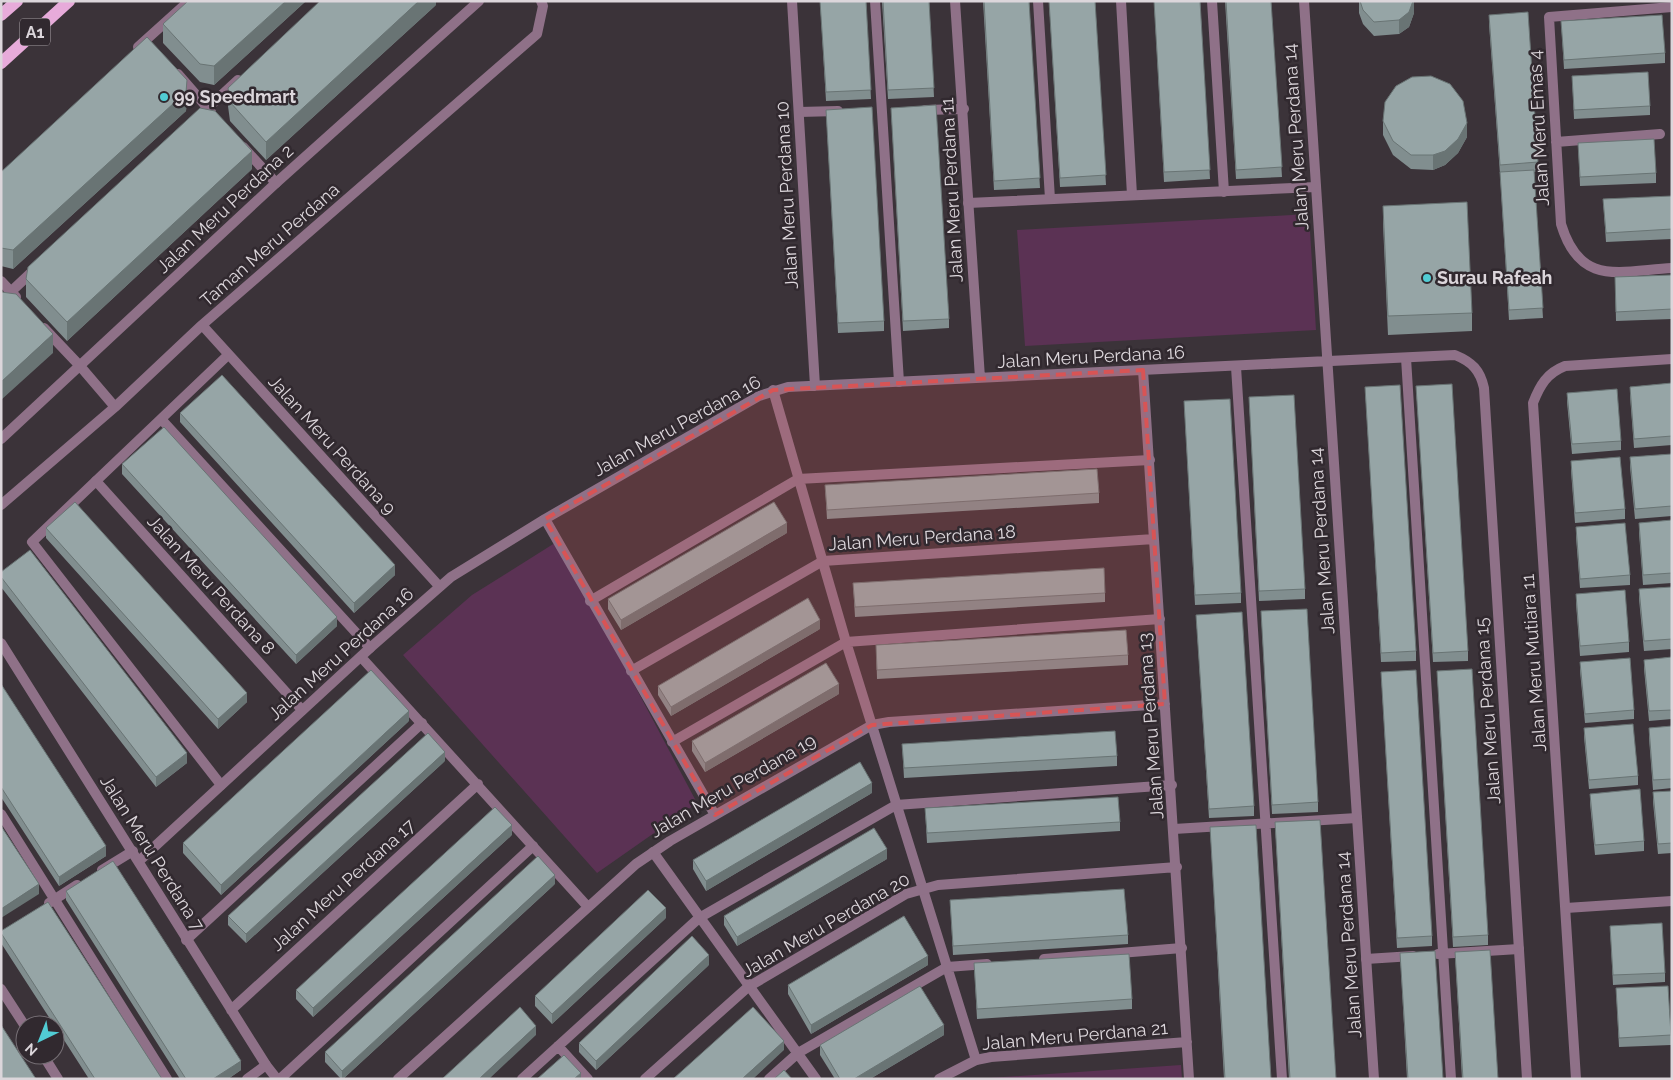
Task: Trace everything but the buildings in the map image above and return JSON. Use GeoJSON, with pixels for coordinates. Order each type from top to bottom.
{"type":"FeatureCollection","features":[{"type":"Feature","properties":{"kind":"main road","name":"A1"},"geometry":{"type":"LineString","coordinates":[[1,15],[17,1]]}},
{"type":"Feature","properties":{"kind":"main road","name":"A1"},"geometry":{"type":"LineString","coordinates":[[1,63],[69,1]]}},
{"type":"Feature","properties":{"kind":"street"},"geometry":{"type":"LineString","coordinates":[[133,52],[150,42],[189,1]]}},
{"type":"Feature","properties":{"kind":"street","name":"Taman Meru Perdana"},"geometry":{"type":"LineString","coordinates":[[1,505],[115,407],[202,325],[537,34],[543,6],[541,1]]}},
{"type":"Feature","properties":{"kind":"street","name":"Jalan Meru Perdana 10"},"geometry":{"type":"LineString","coordinates":[[792,1],[815,386]]}},
{"type":"Feature","properties":{"kind":"street"},"geometry":{"type":"LineString","coordinates":[[875,1],[899,382]]}},
{"type":"Feature","properties":{"kind":"street","name":"Jalan Meru Perdana 11"},"geometry":{"type":"LineString","coordinates":[[955,1],[964,109],[968,203],[980,378]]}},
{"type":"Feature","properties":{"kind":"street"},"geometry":{"type":"LineString","coordinates":[[1038,1],[1050,198]]}},
{"type":"Feature","properties":{"kind":"street"},"geometry":{"type":"LineString","coordinates":[[1121,1],[1132,195]]}},
{"type":"Feature","properties":{"kind":"street"},"geometry":{"type":"LineString","coordinates":[[1212,1],[1224,192]]}},
{"type":"Feature","properties":{"kind":"street","name":"Jalan Meru Perdana 14"},"geometry":{"type":"LineString","coordinates":[[1304,1],[1374,1079]]}},
{"type":"Feature","properties":{"kind":"street","name":"Jalan Meru Perdana 2"},"geometry":{"type":"LineString","coordinates":[[1,440],[276,183],[475,3]]}},
{"type":"Feature","properties":{"kind":"street","name":"Jalan Meru Emas 4"},"geometry":{"type":"LineString","coordinates":[[1672,7],[1549,17],[1561,224],[1566,241],[1575,256],[1588,267],[1604,272],[1672,268]]}},
{"type":"Feature","properties":{"kind":"street"},"geometry":{"type":"LineString","coordinates":[[171,66],[220,122]]}},
{"type":"Feature","properties":{"kind":"street"},"geometry":{"type":"LineString","coordinates":[[186,129],[244,75]]}},
{"type":"Feature","properties":{"kind":"street"},"geometry":{"type":"LineString","coordinates":[[918,110],[964,109]]}},
{"type":"Feature","properties":{"kind":"street"},"geometry":{"type":"LineString","coordinates":[[799,112],[844,111]]}},
{"type":"Feature","properties":{"kind":"street"},"geometry":{"type":"LineString","coordinates":[[1556,142],[1660,134]]}},
{"type":"Feature","properties":{"kind":"street"},"geometry":{"type":"LineString","coordinates":[[238,142],[276,183]]}},
{"type":"Feature","properties":{"kind":"street"},"geometry":{"type":"LineString","coordinates":[[968,203],[1316,187]]}},
{"type":"Feature","properties":{"kind":"street"},"geometry":{"type":"LineString","coordinates":[[1,301],[40,265]]}},
{"type":"Feature","properties":{"kind":"street"},"geometry":{"type":"LineString","coordinates":[[1,281],[24,305]]}},
{"type":"Feature","properties":{"kind":"street"},"geometry":{"type":"LineString","coordinates":[[36,319],[115,407]]}},
{"type":"Feature","properties":{"kind":"street","name":"Jalan Meru Perdana 9"},"geometry":{"type":"LineString","coordinates":[[202,325],[439,586]]}},
{"type":"Feature","properties":{"kind":"street"},"geometry":{"type":"LineString","coordinates":[[221,785],[32,542],[228,355]]}},
{"type":"Feature","properties":{"kind":"street","name":"Jalan Meru Perdana 16"},"geometry":{"type":"LineString","coordinates":[[139,861],[370,648],[439,586],[463,568],[545,518],[759,396],[773,390],[815,386],[1455,355]]}},
{"type":"Feature","properties":{"kind":"street","name":"Jalan Meru Perdana 15"},"geometry":{"type":"LineString","coordinates":[[1455,355],[1474,366],[1481,376],[1484,388],[1527,1079]]}},
{"type":"Feature","properties":{"kind":"street"},"geometry":{"type":"LineString","coordinates":[[1406,358],[1451,1079]]}},
{"type":"Feature","properties":{"kind":"street","name":"Jalan Meru Mutiara 11"},"geometry":{"type":"LineString","coordinates":[[1576,1079],[1533,403],[1544,380],[1554,371],[1565,366],[1672,359]]}},
{"type":"Feature","properties":{"kind":"street"},"geometry":{"type":"LineString","coordinates":[[1236,367],[1282,1079]]}},
{"type":"Feature","properties":{"kind":"street","name":"Jalan Meru Perdana 13"},"geometry":{"type":"LineString","coordinates":[[1143,370],[1172,785],[1189,1079]]}},
{"type":"Feature","properties":{"kind":"street"},"geometry":{"type":"LineString","coordinates":[[773,390],[846,642],[976,1060]]}},
{"type":"Feature","properties":{"kind":"street"},"geometry":{"type":"LineString","coordinates":[[161,419],[370,648]]}},
{"type":"Feature","properties":{"kind":"street"},"geometry":{"type":"LineString","coordinates":[[590,601],[798,479],[1150,460]]}},
{"type":"Feature","properties":{"kind":"street","name":"Jalan Meru Perdana 8"},"geometry":{"type":"LineString","coordinates":[[96,481],[302,710]]}},
{"type":"Feature","properties":{"kind":"street"},"geometry":{"type":"LineString","coordinates":[[545,518],[590,601],[715,815]]}},
{"type":"Feature","properties":{"kind":"street","name":"Jalan Meru Perdana 18"},"geometry":{"type":"LineString","coordinates":[[631,671],[823,561],[1154,539]]}},
{"type":"Feature","properties":{"kind":"street"},"geometry":{"type":"LineString","coordinates":[[672,742],[846,642],[1160,619]]}},
{"type":"Feature","properties":{"kind":"street","name":"Jalan Meru Perdana 7"},"geometry":{"type":"LineString","coordinates":[[1,643],[133,851],[186,940],[266,1065],[279,1079]]}},
{"type":"Feature","properties":{"kind":"street"},"geometry":{"type":"LineString","coordinates":[[361,657],[588,907]]}},
{"type":"Feature","properties":{"kind":"street","name":"Jalan Meru Perdana 19"},"geometry":{"type":"LineString","coordinates":[[398,1079],[588,907],[653,852],[872,725],[889,722],[1165,704]]}},
{"type":"Feature","properties":{"kind":"street"},"geometry":{"type":"LineString","coordinates":[[186,940],[422,723]]}},
{"type":"Feature","properties":{"kind":"street","name":"Jalan Meru Perdana 17"},"geometry":{"type":"LineString","coordinates":[[231,1010],[478,784]]}},
{"type":"Feature","properties":{"kind":"street"},"geometry":{"type":"LineString","coordinates":[[522,1079],[699,918],[896,805],[1172,785]]}},
{"type":"Feature","properties":{"kind":"street"},"geometry":{"type":"LineString","coordinates":[[1,814],[167,1079]]}},
{"type":"Feature","properties":{"kind":"street"},"geometry":{"type":"LineString","coordinates":[[1174,829],[1264,822],[1357,818]]}},
{"type":"Feature","properties":{"kind":"street"},"geometry":{"type":"LineString","coordinates":[[279,1079],[533,846]]}},
{"type":"Feature","properties":{"kind":"street"},"geometry":{"type":"LineString","coordinates":[[39,909],[133,851]]}},
{"type":"Feature","properties":{"kind":"street"},"geometry":{"type":"LineString","coordinates":[[653,852],[748,987],[816,1079]]}},
{"type":"Feature","properties":{"kind":"street","name":"Jalan Meru Perdana 20"},"geometry":{"type":"LineString","coordinates":[[645,1079],[748,987],[906,894],[923,888],[1177,867]]}},
{"type":"Feature","properties":{"kind":"street"},"geometry":{"type":"LineString","coordinates":[[1566,908],[1672,901]]}},
{"type":"Feature","properties":{"kind":"street"},"geometry":{"type":"LineString","coordinates":[[1035,960],[1182,948]]}},
{"type":"Feature","properties":{"kind":"street"},"geometry":{"type":"LineString","coordinates":[[1366,959],[1519,949]]}},
{"type":"Feature","properties":{"kind":"street"},"geometry":{"type":"LineString","coordinates":[[768,1079],[798,1053],[947,967],[996,963]]}},
{"type":"Feature","properties":{"kind":"street"},"geometry":{"type":"LineString","coordinates":[[1,989],[18,1015]]}},
{"type":"Feature","properties":{"kind":"street","name":"Jalan Meru Perdana 21"},"geometry":{"type":"LineString","coordinates":[[939,1079],[976,1060],[1187,1042]]}},
{"type":"Feature","properties":{"kind":"street"},"geometry":{"type":"LineString","coordinates":[[558,1046],[588,1079]]}},
{"type":"Feature","properties":{"kind":"street"},"geometry":{"type":"LineString","coordinates":[[49,1065],[58,1079]]}},
{"type":"Feature","properties":{"kind":"street"},"geometry":{"type":"LineString","coordinates":[[248,1079],[266,1065]]}},
{"type":"Feature","properties":{"kind":"highlighted area"},"geometry":{"type":"Polygon","coordinates":[[[1143,370],[1165,704],[872,725],[715,815],[545,519],[773,390],[1143,370]]]}},
{"type":"Feature","properties":{"kind":"shaded area"},"geometry":{"type":"Polygon","coordinates":[[[1309,214],[1316,330],[1025,346],[1017,230],[1309,214]]]}},
{"type":"Feature","properties":{"kind":"shaded area"},"geometry":{"type":"Polygon","coordinates":[[[558,541],[697,803],[597,873],[403,655],[472,595],[558,541]]]}},
{"type":"Feature","properties":{"kind":"shaded area"},"geometry":{"type":"Polygon","coordinates":[[[1181,1065],[1182,1079],[988,1079],[989,1078],[1181,1065]]]}},
{"type":"Feature","properties":{"kind":"place","name":"99 Speedmart"},"geometry":{"type":"Point","coordinates":[164,97]}},
{"type":"Feature","properties":{"kind":"place","name":"Surau Rafeah"},"geometry":{"type":"Point","coordinates":[1427,278]}}]}
